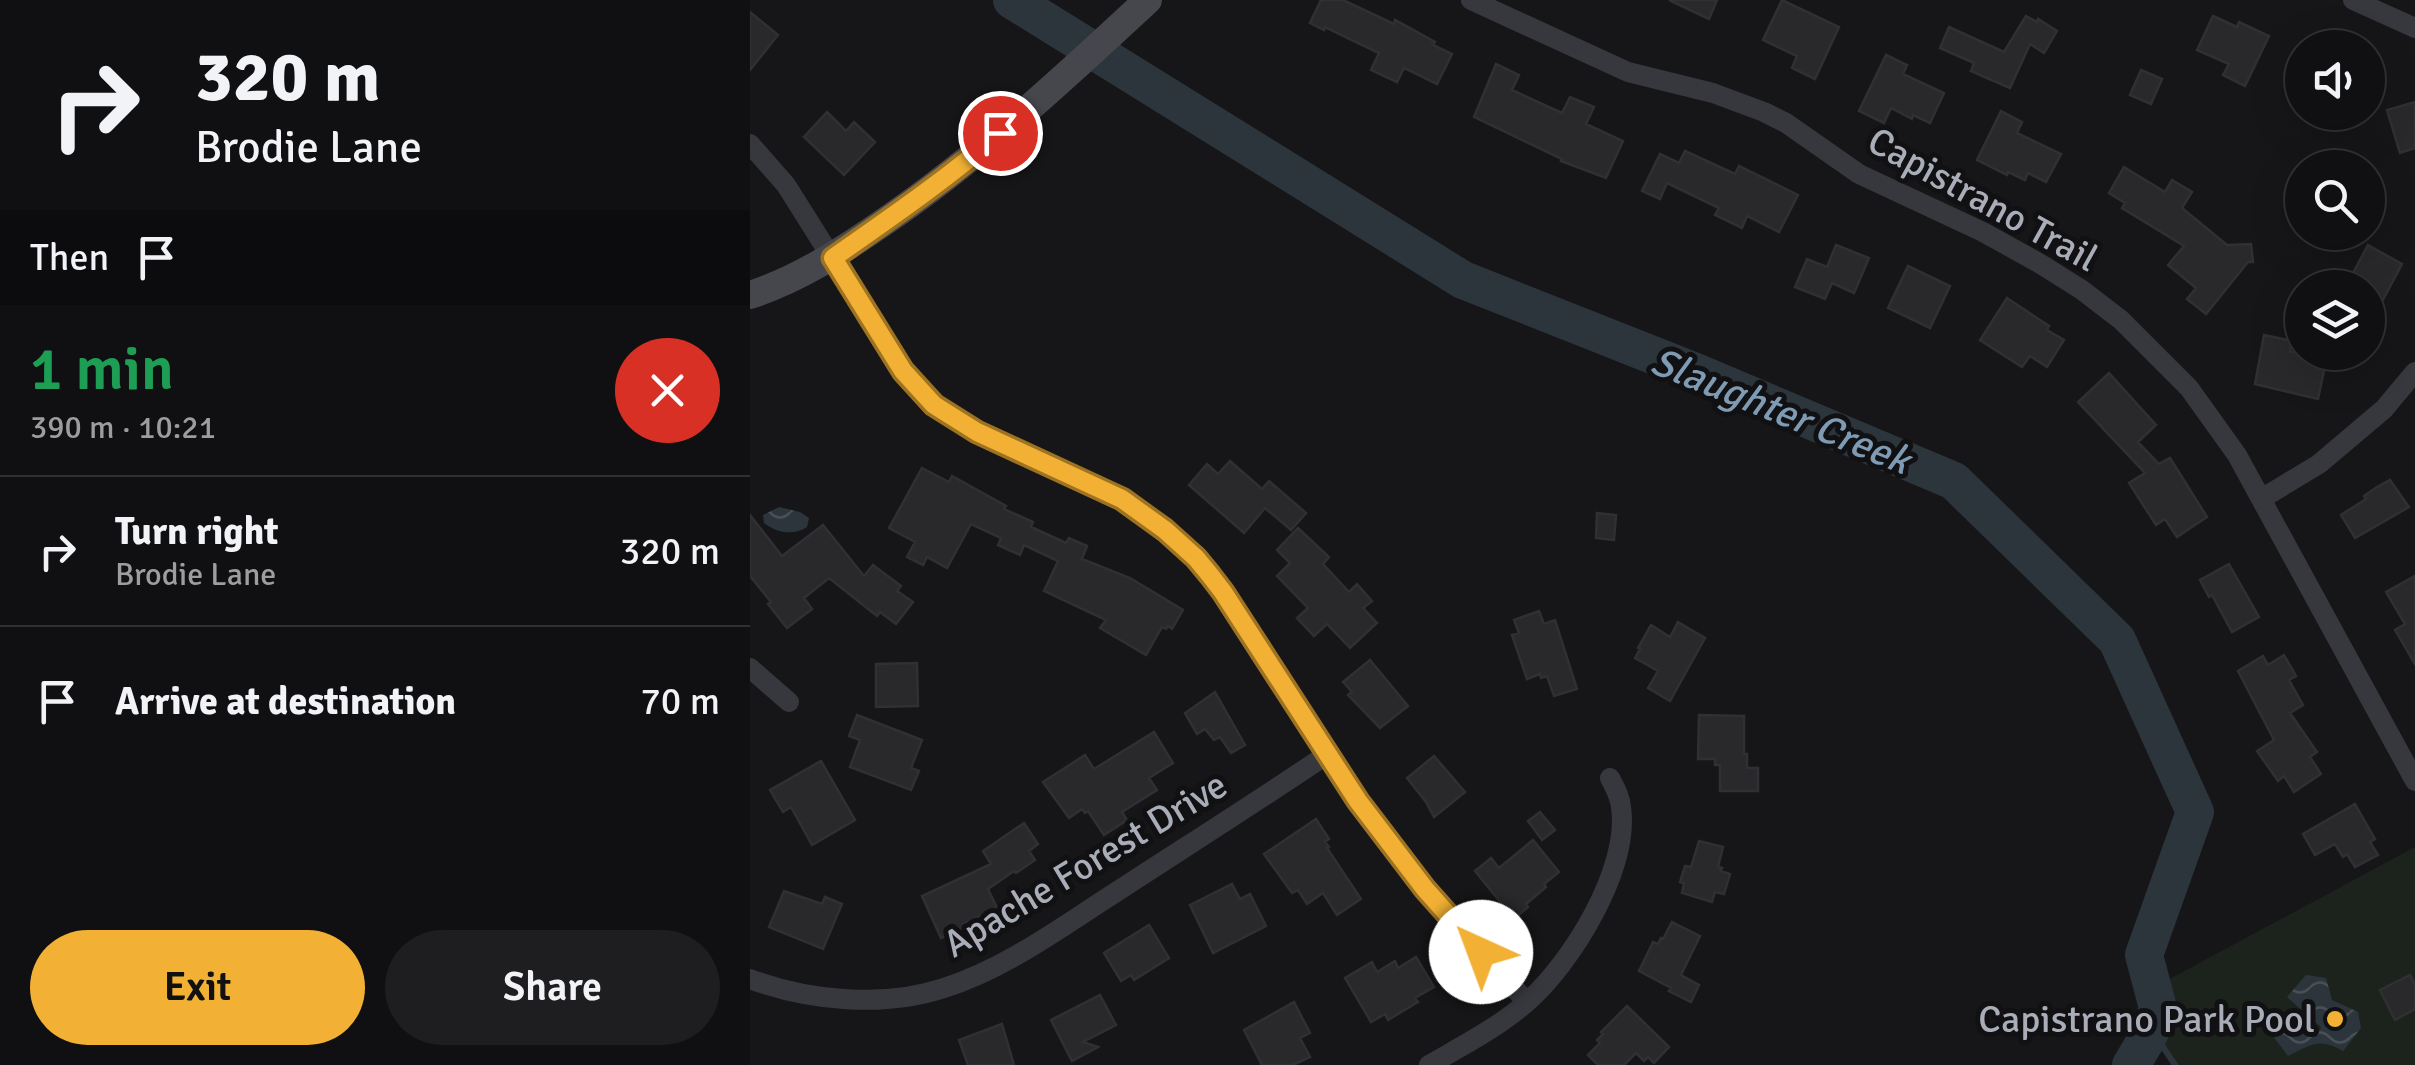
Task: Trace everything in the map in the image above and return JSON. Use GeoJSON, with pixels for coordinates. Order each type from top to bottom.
{"type":"FeatureCollection","features":[{"type":"Feature","properties":{"kind":"main road"},"geometry":{"type":"LineString","coordinates":[[750,295],[833,258],[909,205],[970,159],[1139,9]]}},
{"type":"Feature","properties":{"kind":"street","name":"Capistrano Trail"},"geometry":{"type":"LineString","coordinates":[[1471,0],[1628,72],[1713,93],[1764,112],[1860,174],[1983,232],[2082,290],[2121,320],[2189,388],[2237,456],[2415,781]]}},
{"type":"Feature","properties":{"kind":"street"},"geometry":{"type":"LineString","coordinates":[[2354,0],[2415,28]]}},
{"type":"Feature","properties":{"kind":"street"},"geometry":{"type":"LineString","coordinates":[[750,144],[786,186],[903,371],[934,405],[977,432],[1122,499],[1144,512],[1196,558],[1223,592],[1326,754],[1407,867],[1527,1002]]}},
{"type":"Feature","properties":{"kind":"street"},"geometry":{"type":"LineString","coordinates":[[2261,499],[2319,464],[2384,409],[2415,372]]}},
{"type":"Feature","properties":{"kind":"street"},"geometry":{"type":"LineString","coordinates":[[750,668],[790,702]]}},
{"type":"Feature","properties":{"kind":"street","name":"Apache Forest Drive"},"geometry":{"type":"LineString","coordinates":[[750,979],[796,992],[839,998],[916,996],[985,972],[1036,943],[1326,754]]}},
{"type":"Feature","properties":{"kind":"street"},"geometry":{"type":"LineString","coordinates":[[1428,1065],[1495,1026],[1527,1002],[1557,972],[1578,943],[1610,878],[1620,840],[1622,812],[1610,778]]}},
{"type":"Feature","properties":{"kind":"shaded area"},"geometry":{"type":"Polygon","coordinates":[[[2415,847],[2415,1065],[2173,1065],[2151,1037],[2164,982],[2415,847]]]}},
{"type":"Feature","properties":{"kind":"water"},"geometry":{"type":"Polygon","coordinates":[[[779,507],[809,518],[807,527],[785,532],[764,523],[763,515],[779,507]]]}},
{"type":"Feature","properties":{"kind":"water","name":"Capistrano Park Pool"},"geometry":{"type":"Polygon","coordinates":[[[2306,975],[2326,978],[2332,1000],[2358,1012],[2361,1028],[2343,1051],[2321,1044],[2288,1056],[2273,1036],[2293,1024],[2305,1023],[2311,1033],[2318,1034],[2321,1027],[2287,997],[2306,975]]]}},
{"type":"Feature","properties":{"kind":"building"},"geometry":{"type":"Polygon","coordinates":[[[1321,0],[1343,0],[1394,24],[1395,20],[1452,54],[1437,84],[1404,68],[1397,82],[1371,70],[1379,53],[1310,23],[1321,0]]]}},
{"type":"Feature","properties":{"kind":"building"},"geometry":{"type":"Polygon","coordinates":[[[1669,0],[1717,0],[1709,19],[1669,0]]]}},
{"type":"Feature","properties":{"kind":"building"},"geometry":{"type":"Polygon","coordinates":[[[1782,0],[1839,27],[1815,79],[1792,68],[1797,56],[1763,40],[1782,0]]]}},
{"type":"Feature","properties":{"kind":"building"},"geometry":{"type":"Polygon","coordinates":[[[750,12],[778,35],[750,70],[750,12]]]}},
{"type":"Feature","properties":{"kind":"building"},"geometry":{"type":"Polygon","coordinates":[[[2026,16],[2057,31],[2044,53],[2030,44],[2010,88],[1971,71],[1974,63],[1940,48],[1949,27],[2004,52],[2026,16]]]}},
{"type":"Feature","properties":{"kind":"building"},"geometry":{"type":"Polygon","coordinates":[[[2213,16],[2237,27],[2239,22],[2269,36],[2245,86],[2223,75],[2229,64],[2197,50],[2213,16]]]}},
{"type":"Feature","properties":{"kind":"building"},"geometry":{"type":"Polygon","coordinates":[[[1886,55],[1907,65],[1903,74],[1944,93],[1930,123],[1891,108],[1884,123],[1859,111],[1886,55]]]}},
{"type":"Feature","properties":{"kind":"building"},"geometry":{"type":"Polygon","coordinates":[[[1496,64],[1519,75],[1512,90],[1562,113],[1570,97],[1594,107],[1586,124],[1623,141],[1606,178],[1561,161],[1474,117],[1496,64]]]}},
{"type":"Feature","properties":{"kind":"building"},"geometry":{"type":"Polygon","coordinates":[[[2141,70],[2162,79],[2151,104],[2130,95],[2141,70]]]}},
{"type":"Feature","properties":{"kind":"building"},"geometry":{"type":"Polygon","coordinates":[[[2415,102],[2415,148],[2400,153],[2387,110],[2415,102]]]}},
{"type":"Feature","properties":{"kind":"building"},"geometry":{"type":"Polygon","coordinates":[[[2001,111],[2022,122],[2017,133],[2061,154],[2046,182],[2028,173],[2025,180],[2008,172],[2007,175],[1977,160],[2001,111]]]}},
{"type":"Feature","properties":{"kind":"building"},"geometry":{"type":"Polygon","coordinates":[[[827,112],[846,131],[854,122],[875,142],[844,175],[804,137],[827,112]]]}},
{"type":"Feature","properties":{"kind":"building"},"geometry":{"type":"Polygon","coordinates":[[[1685,151],[1735,174],[1739,166],[1798,195],[1779,232],[1747,216],[1742,228],[1715,215],[1719,208],[1667,183],[1660,199],[1642,191],[1660,154],[1679,163],[1685,151]]]}},
{"type":"Feature","properties":{"kind":"building"},"geometry":{"type":"Polygon","coordinates":[[[2124,167],[2165,192],[2172,180],[2192,192],[2182,208],[2227,245],[2251,244],[2253,262],[2248,262],[2206,314],[2187,299],[2196,288],[2168,265],[2184,246],[2122,208],[2125,203],[2109,193],[2124,167]]]}},
{"type":"Feature","properties":{"kind":"building"},"geometry":{"type":"Polygon","coordinates":[[[1836,245],[1869,258],[1854,293],[1832,283],[1825,299],[1795,287],[1807,259],[1827,267],[1836,245]]]}},
{"type":"Feature","properties":{"kind":"building"},"geometry":{"type":"Polygon","coordinates":[[[2365,250],[2377,250],[2402,264],[2385,296],[2385,270],[2355,270],[2365,250]]]}},
{"type":"Feature","properties":{"kind":"building"},"geometry":{"type":"Polygon","coordinates":[[[1908,266],[1950,286],[1930,328],[1888,308],[1908,266]]]}},
{"type":"Feature","properties":{"kind":"building"},"geometry":{"type":"Polygon","coordinates":[[[2007,298],[2064,340],[2047,367],[2030,356],[2022,367],[1980,340],[2007,298]]]}},
{"type":"Feature","properties":{"kind":"building"},"geometry":{"type":"Polygon","coordinates":[[[2264,335],[2285,340],[2285,370],[2324,370],[2318,399],[2255,384],[2264,335]]]}},
{"type":"Feature","properties":{"kind":"building"},"geometry":{"type":"Polygon","coordinates":[[[2109,373],[2156,425],[2138,442],[2159,464],[2170,458],[2207,517],[2177,537],[2165,519],[2156,525],[2129,483],[2145,473],[2078,402],[2109,373]]]}},
{"type":"Feature","properties":{"kind":"building"},"geometry":{"type":"Polygon","coordinates":[[[1230,461],[1262,489],[1269,481],[1306,513],[1291,530],[1265,508],[1244,533],[1189,485],[1207,464],[1218,474],[1230,461]]]}},
{"type":"Feature","properties":{"kind":"building"},"geometry":{"type":"Polygon","coordinates":[[[922,468],[949,482],[952,476],[1006,506],[1004,509],[1033,522],[1031,527],[1066,543],[1069,538],[1087,546],[1082,559],[1130,578],[1183,610],[1172,629],[1162,627],[1146,655],[1100,628],[1106,620],[1044,591],[1058,561],[1024,545],[1020,555],[998,545],[1001,538],[971,524],[947,568],[927,557],[923,565],[907,557],[915,542],[889,528],[922,468]]]}},
{"type":"Feature","properties":{"kind":"building"},"geometry":{"type":"Polygon","coordinates":[[[2390,480],[2409,507],[2355,538],[2341,515],[2390,480]]]}},
{"type":"Feature","properties":{"kind":"building"},"geometry":{"type":"Polygon","coordinates":[[[1597,513],[1616,515],[1614,540],[1596,538],[1597,513]]]}},
{"type":"Feature","properties":{"kind":"building"},"geometry":{"type":"Polygon","coordinates":[[[750,515],[782,556],[823,525],[864,576],[873,565],[901,586],[897,591],[913,602],[896,624],[880,612],[877,616],[829,578],[804,598],[812,609],[787,628],[750,576],[750,515]]]}},
{"type":"Feature","properties":{"kind":"building"},"geometry":{"type":"Polygon","coordinates":[[[1298,528],[1329,557],[1323,564],[1349,592],[1357,584],[1372,601],[1363,608],[1377,623],[1350,648],[1327,624],[1314,636],[1297,618],[1308,608],[1277,576],[1290,563],[1277,550],[1298,528]]]}},
{"type":"Feature","properties":{"kind":"building"},"geometry":{"type":"Polygon","coordinates":[[[2229,564],[2259,617],[2232,632],[2200,580],[2229,564]]]}},
{"type":"Feature","properties":{"kind":"building"},"geometry":{"type":"Polygon","coordinates":[[[2415,576],[2415,664],[2395,630],[2405,624],[2386,592],[2415,576]]]}},
{"type":"Feature","properties":{"kind":"building"},"geometry":{"type":"Polygon","coordinates":[[[1539,611],[1544,624],[1555,620],[1577,689],[1554,696],[1547,676],[1541,678],[1540,674],[1527,679],[1512,635],[1519,633],[1514,620],[1539,611]]]}},
{"type":"Feature","properties":{"kind":"building"},"geometry":{"type":"Polygon","coordinates":[[[1678,622],[1705,638],[1670,701],[1648,688],[1658,671],[1635,658],[1651,625],[1670,637],[1678,622]]]}},
{"type":"Feature","properties":{"kind":"building"},"geometry":{"type":"Polygon","coordinates":[[[2284,655],[2296,676],[2289,680],[2303,705],[2290,713],[2317,752],[2310,757],[2321,774],[2294,792],[2284,776],[2278,781],[2257,751],[2274,740],[2238,671],[2263,656],[2268,665],[2284,655]]]}},
{"type":"Feature","properties":{"kind":"building"},"geometry":{"type":"Polygon","coordinates":[[[1370,660],[1408,706],[1380,728],[1348,695],[1352,692],[1343,682],[1370,660]]]}},
{"type":"Feature","properties":{"kind":"building"},"geometry":{"type":"Polygon","coordinates":[[[917,663],[918,706],[876,707],[876,664],[917,663]]]}},
{"type":"Feature","properties":{"kind":"building"},"geometry":{"type":"Polygon","coordinates":[[[1215,692],[1245,745],[1231,753],[1220,737],[1214,740],[1205,729],[1197,734],[1185,713],[1215,692]]]}},
{"type":"Feature","properties":{"kind":"building"},"geometry":{"type":"Polygon","coordinates":[[[857,715],[922,740],[911,768],[919,771],[911,790],[850,767],[860,740],[849,736],[857,715]]]}},
{"type":"Feature","properties":{"kind":"building"},"geometry":{"type":"Polygon","coordinates":[[[1699,715],[1744,716],[1744,754],[1747,768],[1758,768],[1758,791],[1720,791],[1720,765],[1715,765],[1715,759],[1698,759],[1699,715]]]}},
{"type":"Feature","properties":{"kind":"building"},"geometry":{"type":"Polygon","coordinates":[[[1154,732],[1173,763],[1149,778],[1157,790],[1122,812],[1127,820],[1104,835],[1088,811],[1082,809],[1069,818],[1043,782],[1085,755],[1094,769],[1154,732]]]}},
{"type":"Feature","properties":{"kind":"building"},"geometry":{"type":"Polygon","coordinates":[[[1434,756],[1465,792],[1434,817],[1407,778],[1434,756]]]}},
{"type":"Feature","properties":{"kind":"building"},"geometry":{"type":"Polygon","coordinates":[[[821,761],[855,820],[812,845],[791,807],[783,812],[770,790],[821,761]]]}},
{"type":"Feature","properties":{"kind":"building"},"geometry":{"type":"Polygon","coordinates":[[[2355,804],[2375,839],[2370,842],[2378,855],[2355,867],[2335,844],[2315,855],[2303,834],[2355,804]]]}},
{"type":"Feature","properties":{"kind":"building"},"geometry":{"type":"Polygon","coordinates":[[[1540,812],[1555,830],[1542,840],[1528,821],[1540,812]]]}},
{"type":"Feature","properties":{"kind":"building"},"geometry":{"type":"Polygon","coordinates":[[[1316,819],[1329,839],[1325,842],[1327,848],[1361,899],[1337,915],[1323,893],[1307,904],[1298,890],[1292,893],[1264,854],[1316,819]]]}},
{"type":"Feature","properties":{"kind":"building"},"geometry":{"type":"Polygon","coordinates":[[[1024,823],[1038,844],[1029,851],[1035,860],[988,889],[997,908],[941,938],[922,896],[991,864],[983,851],[1024,823]]]}},
{"type":"Feature","properties":{"kind":"building"},"geometry":{"type":"Polygon","coordinates":[[[1533,840],[1559,872],[1514,919],[1475,871],[1491,858],[1499,868],[1533,840]]]}},
{"type":"Feature","properties":{"kind":"building"},"geometry":{"type":"Polygon","coordinates":[[[1699,841],[1723,847],[1718,867],[1730,874],[1724,894],[1715,892],[1712,902],[1682,893],[1684,883],[1680,882],[1685,866],[1691,867],[1699,841]]]}},
{"type":"Feature","properties":{"kind":"building"},"geometry":{"type":"Polygon","coordinates":[[[1232,884],[1240,899],[1250,894],[1266,926],[1213,953],[1190,905],[1232,884]]]}},
{"type":"Feature","properties":{"kind":"building"},"geometry":{"type":"Polygon","coordinates":[[[784,891],[822,904],[825,897],[842,904],[823,949],[769,927],[784,891]]]}},
{"type":"Feature","properties":{"kind":"building"},"geometry":{"type":"Polygon","coordinates":[[[1672,922],[1700,936],[1681,975],[1699,985],[1691,1002],[1639,971],[1653,942],[1658,944],[1663,939],[1672,922]]]}},
{"type":"Feature","properties":{"kind":"building"},"geometry":{"type":"Polygon","coordinates":[[[1149,925],[1169,958],[1134,980],[1131,975],[1121,981],[1104,953],[1149,925]]]}},
{"type":"Feature","properties":{"kind":"building"},"geometry":{"type":"Polygon","coordinates":[[[1416,957],[1434,987],[1388,1020],[1385,1014],[1371,1022],[1345,978],[1372,962],[1377,972],[1395,961],[1398,968],[1416,957]]]}},
{"type":"Feature","properties":{"kind":"building"},"geometry":{"type":"Polygon","coordinates":[[[2410,975],[2415,985],[2415,1009],[2395,1020],[2380,990],[2410,975]]]}},
{"type":"Feature","properties":{"kind":"building"},"geometry":{"type":"Polygon","coordinates":[[[1100,995],[1116,1025],[1083,1042],[1098,1047],[1072,1061],[1051,1020],[1100,995]]]}},
{"type":"Feature","properties":{"kind":"building"},"geometry":{"type":"Polygon","coordinates":[[[1294,1002],[1310,1033],[1300,1038],[1310,1057],[1293,1065],[1262,1065],[1244,1030],[1294,1002]]]}},
{"type":"Feature","properties":{"kind":"building"},"geometry":{"type":"Polygon","coordinates":[[[1627,1006],[1669,1047],[1654,1063],[1648,1057],[1644,1061],[1636,1053],[1624,1065],[1598,1065],[1588,1055],[1600,1043],[1597,1040],[1601,1032],[1627,1006]]]}},
{"type":"Feature","properties":{"kind":"building"},"geometry":{"type":"Polygon","coordinates":[[[1002,1024],[1014,1065],[968,1065],[959,1040],[1002,1024]]]}},
{"type":"Feature","properties":{"kind":"waterway","name":"Slaughter Creek"},"geometry":{"type":"LineString","coordinates":[[1012,0],[1463,280],[1954,481],[2117,640],[2195,812],[2144,955],[2158,1008],[2148,1037],[2131,1065]]}},
{"type":"Feature","properties":{"kind":"waterway"},"geometry":{"type":"LineString","coordinates":[[2153,1021],[2159,1041],[2175,1065]]}},
{"type":"Feature","properties":{"kind":"place","name":"Capistrano Park Pool"},"geometry":{"type":"Point","coordinates":[2335,1019]}},
{"type":"Feature","properties":{"kind":"route"},"geometry":{"type":"LineString","coordinates":[[1000,133],[909,205],[833,258],[903,371],[934,405],[977,432],[1122,499],[1144,512],[1196,558],[1223,592],[1358,801],[1407,867],[1481,952]]}}]}
